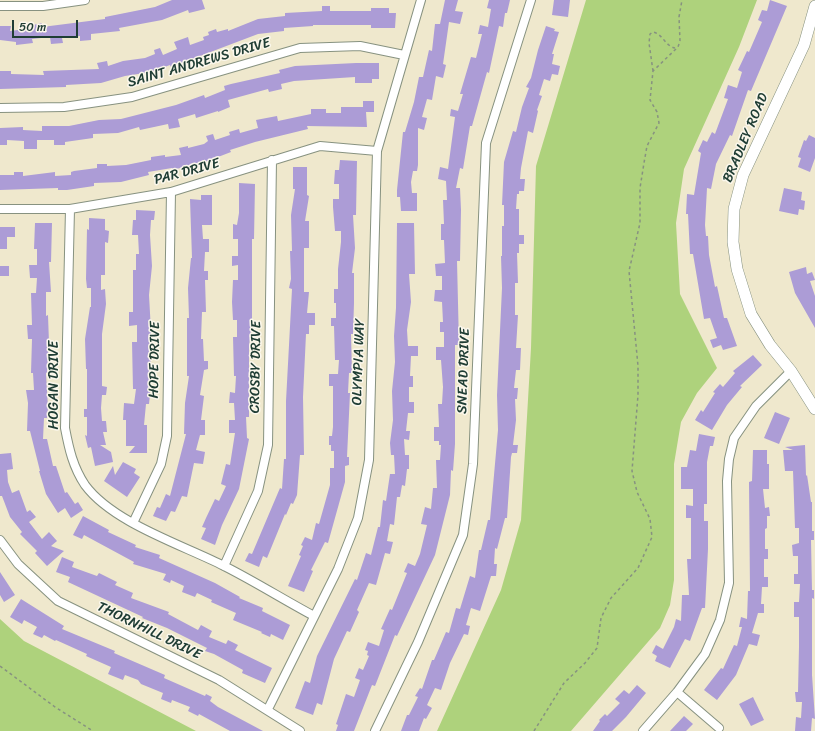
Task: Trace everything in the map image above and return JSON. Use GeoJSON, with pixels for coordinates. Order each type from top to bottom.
{"type":"FeatureCollection","features":[{"type":"Feature","properties":{"kind":"street"},"geometry":{"type":"LineString","coordinates":[[0,6],[43,6],[85,0]]}},
{"type":"Feature","properties":{"kind":"street","name":"OLYMPIA WAY"},"geometry":{"type":"LineString","coordinates":[[268,709],[338,569],[358,518],[369,460],[377,151],[404,56],[422,0]]}},
{"type":"Feature","properties":{"kind":"street","name":"SNEAD DRIVE"},"geometry":{"type":"LineString","coordinates":[[375,731],[418,642],[464,535],[473,464],[486,143],[532,0]]}},
{"type":"Feature","properties":{"kind":"street","name":"BRADLEY ROAD"},"geometry":{"type":"LineString","coordinates":[[815,6],[804,45],[743,175],[734,208],[733,242],[737,269],[751,314],[770,345],[791,371],[815,409]]}},
{"type":"Feature","properties":{"kind":"street","name":"SAINT ANDREWS DRIVE"},"geometry":{"type":"LineString","coordinates":[[0,108],[64,107],[132,97],[300,48],[360,46],[404,56]]}},
{"type":"Feature","properties":{"kind":"street","name":"PAR DRIVE"},"geometry":{"type":"LineString","coordinates":[[0,209],[70,209],[171,192],[320,146],[377,151]]}},
{"type":"Feature","properties":{"kind":"street","name":"CROSBY DRIVE"},"geometry":{"type":"LineString","coordinates":[[224,566],[258,492],[268,444],[272,160]]}},
{"type":"Feature","properties":{"kind":"street","name":"HOPE DRIVE"},"geometry":{"type":"LineString","coordinates":[[133,523],[161,464],[167,436],[171,192]]}},
{"type":"Feature","properties":{"kind":"street","name":"HOGAN DRIVE"},"geometry":{"type":"LineString","coordinates":[[70,209],[65,428],[71,460],[86,485],[101,502],[133,523],[224,566],[314,616]]}},
{"type":"Feature","properties":{"kind":"street"},"geometry":{"type":"LineString","coordinates":[[643,731],[677,692],[705,654],[720,620],[729,583],[727,480],[729,459],[734,438],[756,406],[791,371]]}},
{"type":"Feature","properties":{"kind":"street","name":"THORNHILL DRIVE"},"geometry":{"type":"LineString","coordinates":[[0,540],[18,564],[58,601],[219,680],[268,709],[300,731]]}},
{"type":"Feature","properties":{"kind":"street"},"geometry":{"type":"LineString","coordinates":[[677,692],[719,728]]}},
{"type":"Feature","properties":{"kind":"path"},"geometry":{"type":"LineString","coordinates":[[653,71],[676,48],[680,41],[679,17],[682,0]]}},
{"type":"Feature","properties":{"kind":"path"},"geometry":{"type":"LineString","coordinates":[[534,731],[564,683],[585,663],[597,648],[601,618],[611,598],[638,568],[652,537],[650,519],[637,492],[632,471],[638,410],[638,388],[636,345],[629,280],[630,261],[640,223],[640,188],[644,163],[648,146],[659,123],[658,112],[650,100],[653,71],[649,43],[650,34],[655,32],[667,44],[676,48]]}},
{"type":"Feature","properties":{"kind":"path"},"geometry":{"type":"LineString","coordinates":[[0,666],[55,707],[93,731]]}},
{"type":"Feature","properties":{"kind":"green space"},"geometry":{"type":"Polygon","coordinates":[[[586,0],[757,0],[739,47],[684,169],[676,223],[680,294],[717,368],[697,393],[681,422],[674,464],[674,580],[670,605],[660,628],[571,731],[437,731],[501,590],[521,520],[531,348],[536,166],[586,0]]]}},
{"type":"Feature","properties":{"kind":"green space"},"geometry":{"type":"Polygon","coordinates":[[[0,619],[24,641],[196,731],[0,731],[0,619]]]}},
{"type":"Feature","properties":{"kind":"building"},"geometry":{"type":"Polygon","coordinates":[[[172,0],[202,0],[205,9],[189,13],[188,10],[162,20],[119,28],[120,31],[91,34],[91,40],[80,41],[80,36],[62,38],[63,43],[51,44],[50,37],[32,39],[33,43],[16,45],[16,42],[0,40],[0,26],[11,26],[10,31],[33,28],[33,25],[42,23],[42,27],[105,19],[105,17],[155,7],[172,0]]]}},
{"type":"Feature","properties":{"kind":"building"},"geometry":{"type":"Polygon","coordinates":[[[445,0],[458,0],[455,11],[463,12],[460,24],[449,22],[443,64],[446,65],[443,78],[436,76],[432,100],[427,99],[422,117],[427,118],[424,130],[418,128],[418,165],[417,171],[413,171],[411,182],[412,193],[417,193],[417,211],[401,211],[400,197],[397,197],[397,190],[403,132],[405,132],[414,102],[419,77],[423,77],[429,50],[432,51],[435,24],[440,24],[445,0]]]}},
{"type":"Feature","properties":{"kind":"building"},"geometry":{"type":"Polygon","coordinates":[[[489,0],[510,0],[507,13],[505,13],[503,27],[499,26],[489,73],[487,72],[472,126],[470,126],[463,169],[460,168],[456,188],[460,188],[461,210],[460,261],[457,261],[459,345],[455,345],[455,444],[453,471],[451,470],[450,495],[435,555],[397,636],[395,635],[375,686],[372,685],[354,731],[336,731],[338,725],[336,724],[346,694],[354,697],[360,680],[355,678],[359,668],[363,670],[369,656],[367,655],[368,651],[365,650],[368,642],[379,646],[384,630],[381,629],[390,609],[392,610],[407,573],[404,572],[408,563],[415,566],[420,554],[427,525],[421,524],[425,507],[431,509],[433,488],[437,488],[436,460],[440,460],[441,445],[439,445],[439,441],[434,441],[434,427],[439,427],[438,404],[442,404],[443,387],[441,360],[436,360],[436,347],[444,347],[444,332],[440,332],[440,322],[443,322],[442,302],[434,301],[435,290],[442,290],[442,276],[436,276],[435,264],[445,263],[444,240],[441,240],[441,224],[444,224],[443,200],[447,200],[446,181],[438,179],[440,167],[448,169],[455,117],[450,116],[451,109],[458,111],[463,94],[460,94],[471,57],[476,58],[482,34],[478,34],[480,25],[488,27],[491,9],[487,8],[489,0]]]}},
{"type":"Feature","properties":{"kind":"building"},"geometry":{"type":"Polygon","coordinates":[[[554,0],[570,0],[568,17],[552,15],[554,0]]]}},
{"type":"Feature","properties":{"kind":"building"},"geometry":{"type":"Polygon","coordinates":[[[770,0],[787,6],[751,91],[748,90],[732,136],[730,135],[716,164],[711,189],[707,188],[705,225],[706,236],[708,236],[709,255],[715,287],[717,286],[724,318],[727,318],[737,346],[723,350],[721,345],[713,348],[710,340],[717,338],[710,318],[704,319],[693,254],[690,254],[688,214],[686,214],[687,194],[694,195],[701,153],[698,151],[703,140],[707,142],[712,132],[715,134],[728,99],[724,98],[728,85],[737,88],[742,72],[738,70],[747,51],[749,52],[762,22],[758,20],[762,10],[767,11],[770,0]]]}},
{"type":"Feature","properties":{"kind":"building"},"geometry":{"type":"Polygon","coordinates":[[[322,6],[330,6],[330,11],[371,11],[371,8],[389,8],[389,13],[396,13],[395,28],[371,28],[371,25],[313,25],[284,28],[284,31],[258,34],[171,67],[170,65],[151,72],[125,76],[101,83],[66,85],[66,87],[0,89],[0,71],[11,71],[11,74],[44,75],[43,71],[99,69],[97,63],[107,61],[108,66],[123,61],[145,58],[155,54],[154,50],[160,48],[163,55],[177,49],[174,42],[188,37],[190,45],[204,40],[203,37],[209,35],[208,32],[216,29],[217,32],[228,29],[228,31],[258,19],[285,16],[285,13],[322,11],[322,6]]]}},
{"type":"Feature","properties":{"kind":"building"},"geometry":{"type":"Polygon","coordinates":[[[546,26],[559,32],[552,54],[554,54],[552,64],[560,66],[558,75],[552,74],[550,81],[544,79],[539,95],[542,96],[537,110],[533,133],[528,131],[521,168],[520,179],[525,179],[524,191],[519,191],[519,194],[517,194],[516,209],[519,209],[519,235],[524,235],[524,244],[519,244],[519,253],[517,253],[518,283],[515,283],[515,315],[518,315],[516,348],[521,348],[520,370],[516,370],[514,388],[518,388],[517,399],[515,399],[516,420],[513,445],[518,445],[517,453],[512,453],[511,457],[507,518],[505,518],[497,549],[495,548],[494,564],[497,564],[496,576],[491,576],[480,611],[471,608],[466,625],[470,626],[468,635],[464,634],[450,663],[441,690],[435,688],[427,705],[432,708],[426,719],[424,718],[419,731],[401,731],[407,715],[409,715],[418,697],[415,696],[420,688],[422,689],[432,660],[434,660],[446,632],[449,633],[456,608],[460,609],[470,576],[475,578],[479,550],[481,550],[488,520],[490,520],[498,430],[497,395],[502,288],[502,226],[504,226],[504,205],[502,205],[504,162],[513,131],[516,132],[522,107],[529,88],[526,87],[531,78],[546,26]]]}},
{"type":"Feature","properties":{"kind":"building"},"geometry":{"type":"Polygon","coordinates":[[[379,63],[379,79],[372,79],[372,83],[355,83],[355,77],[294,81],[281,84],[282,89],[269,92],[268,89],[228,100],[230,107],[218,112],[196,118],[195,114],[178,119],[180,127],[169,129],[168,124],[140,130],[139,127],[118,133],[93,134],[93,138],[65,142],[65,145],[54,145],[54,140],[37,140],[37,149],[24,149],[24,141],[7,140],[7,145],[0,145],[0,128],[23,127],[23,130],[42,131],[42,126],[69,126],[99,120],[121,119],[176,105],[204,95],[205,98],[225,90],[224,86],[280,73],[279,70],[295,66],[379,63]]]}},
{"type":"Feature","properties":{"kind":"building"},"geometry":{"type":"Polygon","coordinates":[[[363,101],[374,101],[374,112],[366,112],[367,127],[307,126],[308,129],[255,142],[230,150],[231,152],[205,162],[172,170],[172,168],[148,172],[149,175],[121,182],[94,183],[94,186],[67,190],[58,190],[58,188],[0,190],[0,175],[14,175],[14,172],[23,172],[23,176],[55,172],[55,176],[71,175],[71,172],[74,171],[97,168],[97,164],[107,164],[107,166],[126,165],[151,160],[151,157],[181,155],[179,148],[188,146],[188,148],[204,144],[208,141],[206,136],[213,134],[215,140],[230,135],[229,132],[239,129],[240,133],[258,128],[256,120],[277,116],[278,121],[311,114],[311,109],[326,109],[326,113],[341,113],[341,107],[363,107],[363,101]]]}},
{"type":"Feature","properties":{"kind":"building"},"geometry":{"type":"Polygon","coordinates":[[[809,135],[815,138],[815,158],[810,172],[798,167],[801,158],[798,157],[804,140],[806,141],[809,135]]]}},
{"type":"Feature","properties":{"kind":"building"},"geometry":{"type":"Polygon","coordinates":[[[340,160],[357,161],[356,215],[353,215],[355,248],[352,273],[354,273],[354,303],[353,334],[351,334],[352,373],[349,373],[348,393],[350,393],[347,457],[349,457],[349,465],[345,466],[345,482],[328,543],[325,542],[311,570],[313,571],[304,592],[288,586],[301,556],[299,555],[303,546],[301,545],[305,537],[312,540],[316,523],[319,524],[330,485],[330,468],[334,468],[334,451],[331,451],[331,445],[329,445],[329,436],[332,436],[333,427],[333,386],[329,386],[329,374],[338,374],[339,360],[335,360],[334,326],[331,326],[331,318],[336,318],[334,289],[338,289],[338,269],[341,242],[341,231],[335,231],[333,207],[333,199],[339,199],[339,184],[334,184],[335,170],[339,170],[340,160]]]}},
{"type":"Feature","properties":{"kind":"building"},"geometry":{"type":"Polygon","coordinates":[[[293,167],[307,167],[307,195],[309,196],[305,221],[309,221],[309,248],[304,248],[304,292],[309,292],[307,313],[315,313],[315,325],[309,325],[309,334],[306,334],[303,397],[304,455],[300,455],[297,495],[293,504],[291,503],[286,515],[285,514],[267,558],[263,556],[259,567],[245,561],[249,553],[252,554],[280,488],[282,489],[284,459],[286,459],[286,401],[292,289],[289,288],[291,279],[290,251],[292,251],[291,215],[295,189],[293,189],[293,167]]]}},
{"type":"Feature","properties":{"kind":"building"},"geometry":{"type":"Polygon","coordinates":[[[239,183],[255,184],[254,239],[252,239],[252,319],[249,347],[249,417],[246,417],[247,438],[249,439],[239,489],[222,525],[215,545],[201,539],[206,528],[202,527],[206,518],[215,499],[219,501],[226,486],[221,484],[226,464],[230,465],[235,433],[229,433],[229,420],[235,420],[234,403],[229,403],[230,392],[235,393],[236,376],[234,376],[233,337],[237,337],[237,320],[233,320],[232,302],[233,280],[238,280],[238,265],[232,266],[232,256],[238,256],[238,239],[233,239],[233,224],[237,225],[239,213],[239,183]]]}},
{"type":"Feature","properties":{"kind":"building"},"geometry":{"type":"Polygon","coordinates":[[[784,188],[802,192],[801,200],[805,201],[804,210],[799,209],[798,215],[779,211],[784,188]]]}},
{"type":"Feature","properties":{"kind":"building"},"geometry":{"type":"Polygon","coordinates":[[[201,195],[212,195],[212,225],[202,225],[203,239],[209,239],[209,252],[205,252],[204,271],[208,271],[208,280],[205,280],[206,312],[202,312],[201,339],[203,339],[204,361],[208,361],[208,369],[204,370],[200,395],[204,396],[201,420],[205,420],[205,435],[200,435],[196,450],[205,452],[203,464],[194,463],[187,497],[182,496],[175,512],[171,511],[166,521],[153,516],[157,507],[160,508],[166,494],[170,496],[186,434],[184,434],[185,403],[189,376],[187,376],[187,318],[189,318],[188,288],[192,258],[190,199],[201,200],[201,195]]]}},
{"type":"Feature","properties":{"kind":"building"},"geometry":{"type":"Polygon","coordinates":[[[136,210],[155,211],[154,220],[151,220],[150,235],[152,266],[149,295],[151,331],[150,394],[149,404],[146,404],[144,425],[147,425],[147,453],[129,453],[135,446],[126,446],[126,420],[123,420],[124,403],[134,404],[136,389],[133,389],[132,342],[137,342],[137,325],[129,326],[129,312],[133,312],[133,270],[136,270],[136,254],[139,254],[138,235],[132,235],[133,220],[136,220],[136,210]]]}},
{"type":"Feature","properties":{"kind":"building"},"geometry":{"type":"Polygon","coordinates":[[[89,218],[105,219],[105,230],[109,231],[108,243],[105,242],[105,275],[101,275],[101,290],[105,289],[106,304],[102,334],[102,386],[107,387],[106,395],[102,395],[101,408],[102,421],[106,421],[107,432],[103,432],[106,445],[100,445],[111,452],[113,462],[95,466],[91,447],[88,448],[85,435],[87,436],[87,417],[84,417],[84,409],[87,409],[85,339],[91,307],[91,288],[87,288],[86,279],[87,229],[89,230],[89,218]]]}},
{"type":"Feature","properties":{"kind":"building"},"geometry":{"type":"Polygon","coordinates":[[[35,223],[52,223],[51,262],[49,262],[51,292],[46,292],[46,316],[48,315],[49,343],[46,373],[48,408],[47,418],[44,418],[43,439],[47,439],[53,466],[56,466],[65,493],[67,492],[75,504],[78,502],[83,510],[71,518],[65,508],[58,513],[46,494],[30,431],[27,431],[28,403],[26,390],[34,390],[33,373],[31,373],[32,339],[28,339],[27,325],[32,325],[31,293],[36,293],[37,278],[30,278],[29,265],[37,265],[37,249],[34,249],[35,223]]]}},
{"type":"Feature","properties":{"kind":"building"},"geometry":{"type":"Polygon","coordinates":[[[397,223],[414,223],[415,274],[409,274],[411,302],[407,330],[408,346],[418,346],[418,356],[411,356],[410,376],[413,376],[413,387],[409,387],[409,402],[414,402],[414,413],[408,413],[406,431],[410,431],[409,440],[404,439],[405,455],[409,455],[409,469],[407,469],[405,486],[402,485],[400,497],[397,497],[394,525],[390,524],[387,541],[393,542],[390,554],[385,553],[376,585],[369,583],[357,610],[359,612],[350,632],[347,631],[334,659],[322,705],[317,703],[313,715],[295,708],[305,681],[310,683],[317,656],[355,579],[357,580],[366,553],[371,555],[378,527],[380,527],[383,500],[386,501],[390,474],[395,474],[394,455],[391,455],[390,443],[393,420],[392,391],[395,362],[394,336],[396,308],[397,223]]]}},
{"type":"Feature","properties":{"kind":"building"},"geometry":{"type":"Polygon","coordinates":[[[0,227],[15,227],[15,237],[7,237],[7,249],[0,249],[0,227]]]}},
{"type":"Feature","properties":{"kind":"building"},"geometry":{"type":"Polygon","coordinates":[[[0,266],[9,266],[9,276],[0,276],[0,266]]]}},
{"type":"Feature","properties":{"kind":"building"},"geometry":{"type":"Polygon","coordinates":[[[806,267],[807,274],[812,272],[815,280],[810,281],[815,296],[815,328],[795,293],[789,272],[806,267]]]}},
{"type":"Feature","properties":{"kind":"building"},"geometry":{"type":"Polygon","coordinates":[[[753,355],[762,365],[740,386],[742,387],[727,405],[712,430],[695,420],[701,410],[703,412],[715,393],[713,392],[720,384],[723,387],[735,373],[733,371],[753,355]]]}},
{"type":"Feature","properties":{"kind":"building"},"geometry":{"type":"Polygon","coordinates":[[[775,412],[790,418],[779,444],[764,438],[775,412]]]}},
{"type":"Feature","properties":{"kind":"building"},"geometry":{"type":"Polygon","coordinates":[[[699,434],[715,437],[713,446],[710,446],[707,462],[707,504],[704,504],[704,521],[708,521],[705,608],[702,608],[690,641],[685,639],[670,668],[655,661],[657,656],[652,653],[656,645],[663,649],[674,627],[676,619],[681,621],[682,595],[689,595],[687,559],[691,559],[691,518],[686,518],[686,505],[693,506],[693,489],[681,489],[681,467],[687,467],[690,450],[696,451],[699,434]]]}},
{"type":"Feature","properties":{"kind":"building"},"geometry":{"type":"Polygon","coordinates":[[[805,445],[806,476],[807,475],[812,502],[812,531],[814,531],[814,540],[811,540],[812,590],[814,590],[814,599],[812,598],[812,675],[815,719],[812,718],[811,731],[795,731],[796,717],[801,718],[802,702],[796,702],[795,692],[798,692],[799,617],[794,617],[794,602],[799,602],[800,584],[794,584],[794,574],[798,574],[798,556],[793,556],[792,545],[799,543],[799,528],[795,528],[793,471],[785,471],[783,450],[793,450],[785,447],[805,445]]]}},
{"type":"Feature","properties":{"kind":"building"},"geometry":{"type":"Polygon","coordinates":[[[753,450],[767,450],[767,464],[769,464],[769,489],[763,489],[765,508],[769,507],[770,516],[767,516],[767,528],[765,529],[765,549],[768,549],[768,559],[764,559],[764,577],[768,577],[768,587],[762,587],[761,604],[764,604],[764,613],[758,613],[752,633],[760,635],[757,646],[749,644],[736,675],[717,700],[704,690],[721,668],[723,669],[734,645],[737,646],[742,627],[739,627],[741,617],[747,619],[748,591],[750,591],[749,482],[752,481],[753,450]]]}},
{"type":"Feature","properties":{"kind":"building"},"geometry":{"type":"Polygon","coordinates":[[[11,453],[13,469],[7,470],[8,482],[12,493],[19,490],[27,512],[30,510],[36,517],[29,522],[42,539],[49,532],[57,541],[51,546],[64,551],[47,566],[35,553],[37,551],[20,534],[22,532],[10,517],[2,496],[0,496],[0,454],[11,453]]]}},
{"type":"Feature","properties":{"kind":"building"},"geometry":{"type":"Polygon","coordinates":[[[123,462],[136,469],[134,473],[140,477],[127,497],[104,481],[113,466],[115,475],[123,462]]]}},
{"type":"Feature","properties":{"kind":"building"},"geometry":{"type":"Polygon","coordinates":[[[83,516],[109,530],[108,532],[136,545],[135,547],[160,555],[159,558],[215,583],[240,597],[239,598],[263,608],[262,611],[290,625],[283,640],[271,634],[270,637],[261,633],[262,632],[233,620],[236,613],[211,602],[212,600],[197,593],[195,597],[182,592],[184,586],[171,580],[170,583],[163,580],[166,574],[133,564],[134,562],[84,535],[82,539],[73,535],[83,516]]]}},
{"type":"Feature","properties":{"kind":"building"},"geometry":{"type":"Polygon","coordinates":[[[62,557],[74,562],[72,567],[97,576],[99,573],[117,582],[115,585],[133,593],[131,598],[169,612],[168,614],[198,630],[201,625],[212,631],[209,637],[226,644],[228,640],[238,645],[235,650],[272,668],[265,683],[242,673],[243,670],[214,654],[205,651],[207,648],[68,582],[70,577],[56,572],[62,557]]]}},
{"type":"Feature","properties":{"kind":"building"},"geometry":{"type":"Polygon","coordinates":[[[0,572],[15,595],[4,602],[0,595],[0,572]]]}},
{"type":"Feature","properties":{"kind":"building"},"geometry":{"type":"Polygon","coordinates":[[[21,599],[64,626],[62,629],[115,651],[114,653],[165,675],[164,678],[205,696],[206,694],[212,697],[210,701],[218,707],[263,731],[230,731],[199,714],[198,716],[188,711],[190,707],[172,700],[171,703],[161,699],[163,693],[141,684],[138,680],[125,675],[123,680],[108,674],[111,667],[86,656],[87,654],[44,635],[42,638],[33,634],[37,627],[24,620],[22,624],[10,617],[21,599]]]}},
{"type":"Feature","properties":{"kind":"building"},"geometry":{"type":"Polygon","coordinates":[[[637,685],[646,693],[626,717],[612,731],[593,731],[600,721],[599,720],[605,714],[607,716],[620,703],[615,699],[624,690],[629,694],[637,685]]]}},
{"type":"Feature","properties":{"kind":"building"},"geometry":{"type":"Polygon","coordinates":[[[753,697],[764,720],[751,726],[739,704],[753,697]]]}},
{"type":"Feature","properties":{"kind":"building"},"geometry":{"type":"Polygon","coordinates":[[[684,716],[693,724],[686,731],[670,731],[684,716]]]}}]}
